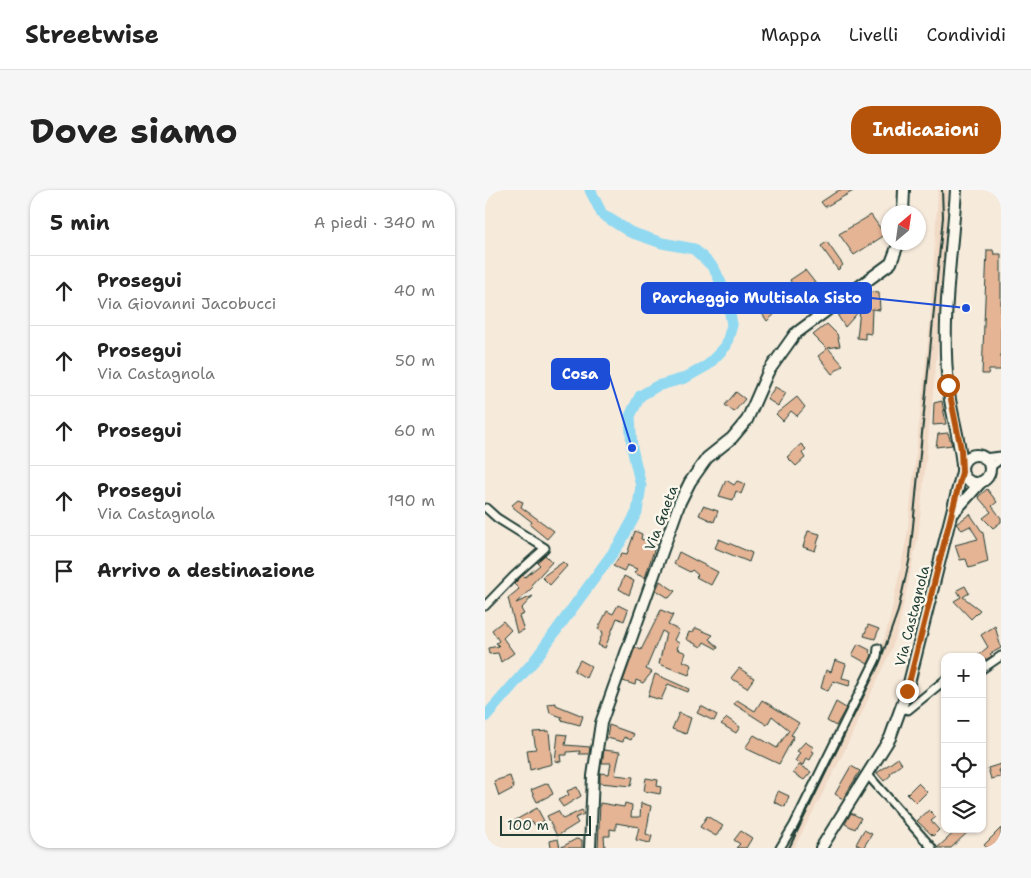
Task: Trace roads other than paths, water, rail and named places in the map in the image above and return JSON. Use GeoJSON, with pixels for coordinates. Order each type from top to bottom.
{"type":"FeatureCollection","features":[{"type":"Feature","properties":{"kind":"main road"},"geometry":{"type":"LineString","coordinates":[[903,205],[904,190]]}},
{"type":"Feature","properties":{"kind":"main road"},"geometry":{"type":"LineString","coordinates":[[956,190],[946,345],[948,385],[962,469],[970,482],[981,482]]}},
{"type":"Feature","properties":{"kind":"main road","name":"Via Gaeta"},"geometry":{"type":"LineString","coordinates":[[590,848],[593,776],[601,723],[680,502],[690,482],[707,458],[732,438],[747,420],[768,372],[795,334],[891,263],[896,250]]}},
{"type":"Feature","properties":{"kind":"main road"},"geometry":{"type":"LineString","coordinates":[[950,518],[989,472],[988,464],[968,446],[955,424]]}},
{"type":"Feature","properties":{"kind":"main road"},"geometry":{"type":"LineString","coordinates":[[962,469],[966,459],[980,456]]}},
{"type":"Feature","properties":{"kind":"main road","name":"Via Castagnola"},"geometry":{"type":"LineString","coordinates":[[821,848],[890,738],[901,708],[928,612],[962,469]]}},
{"type":"Feature","properties":{"kind":"street"},"geometry":{"type":"LineString","coordinates":[[980,456],[1001,458]]}},
{"type":"Feature","properties":{"kind":"street"},"geometry":{"type":"LineString","coordinates":[[989,472],[993,464],[1001,458]]}},
{"type":"Feature","properties":{"kind":"street"},"geometry":{"type":"LineString","coordinates":[[485,606],[513,576],[545,548],[497,518],[486,508]]}},
{"type":"Feature","properties":{"kind":"street"},"geometry":{"type":"LineString","coordinates":[[780,848],[795,825],[877,657],[878,648]]}},
{"type":"Feature","properties":{"kind":"street"},"geometry":{"type":"LineString","coordinates":[[986,666],[1001,656]]}},
{"type":"Feature","properties":{"kind":"street"},"geometry":{"type":"LineString","coordinates":[[901,708],[907,710],[914,706],[941,683]]}},
{"type":"Feature","properties":{"kind":"street"},"geometry":{"type":"LineString","coordinates":[[867,774],[932,848]]}},
{"type":"Feature","properties":{"kind":"waterway"},"geometry":{"type":"LineString","coordinates":[[485,717],[534,661],[620,543],[637,512],[641,486],[632,448],[630,416],[640,396],[657,386],[685,378],[708,365],[726,346],[732,325],[727,296],[714,268],[694,249],[662,243],[630,232],[602,214],[590,190]]}},
{"type":"Feature","properties":{"kind":"railway"},"geometry":{"type":"LineString","coordinates":[[789,848],[879,664],[898,611],[910,557],[943,217],[942,190]]}},
{"type":"Feature","properties":{"kind":"place","name":"Parcheggio Multisala Sisto"},"geometry":{"type":"Point","coordinates":[966,308]}},
{"type":"Feature","properties":{"kind":"place","name":"Cosa"},"geometry":{"type":"Point","coordinates":[632,448]}}]}
